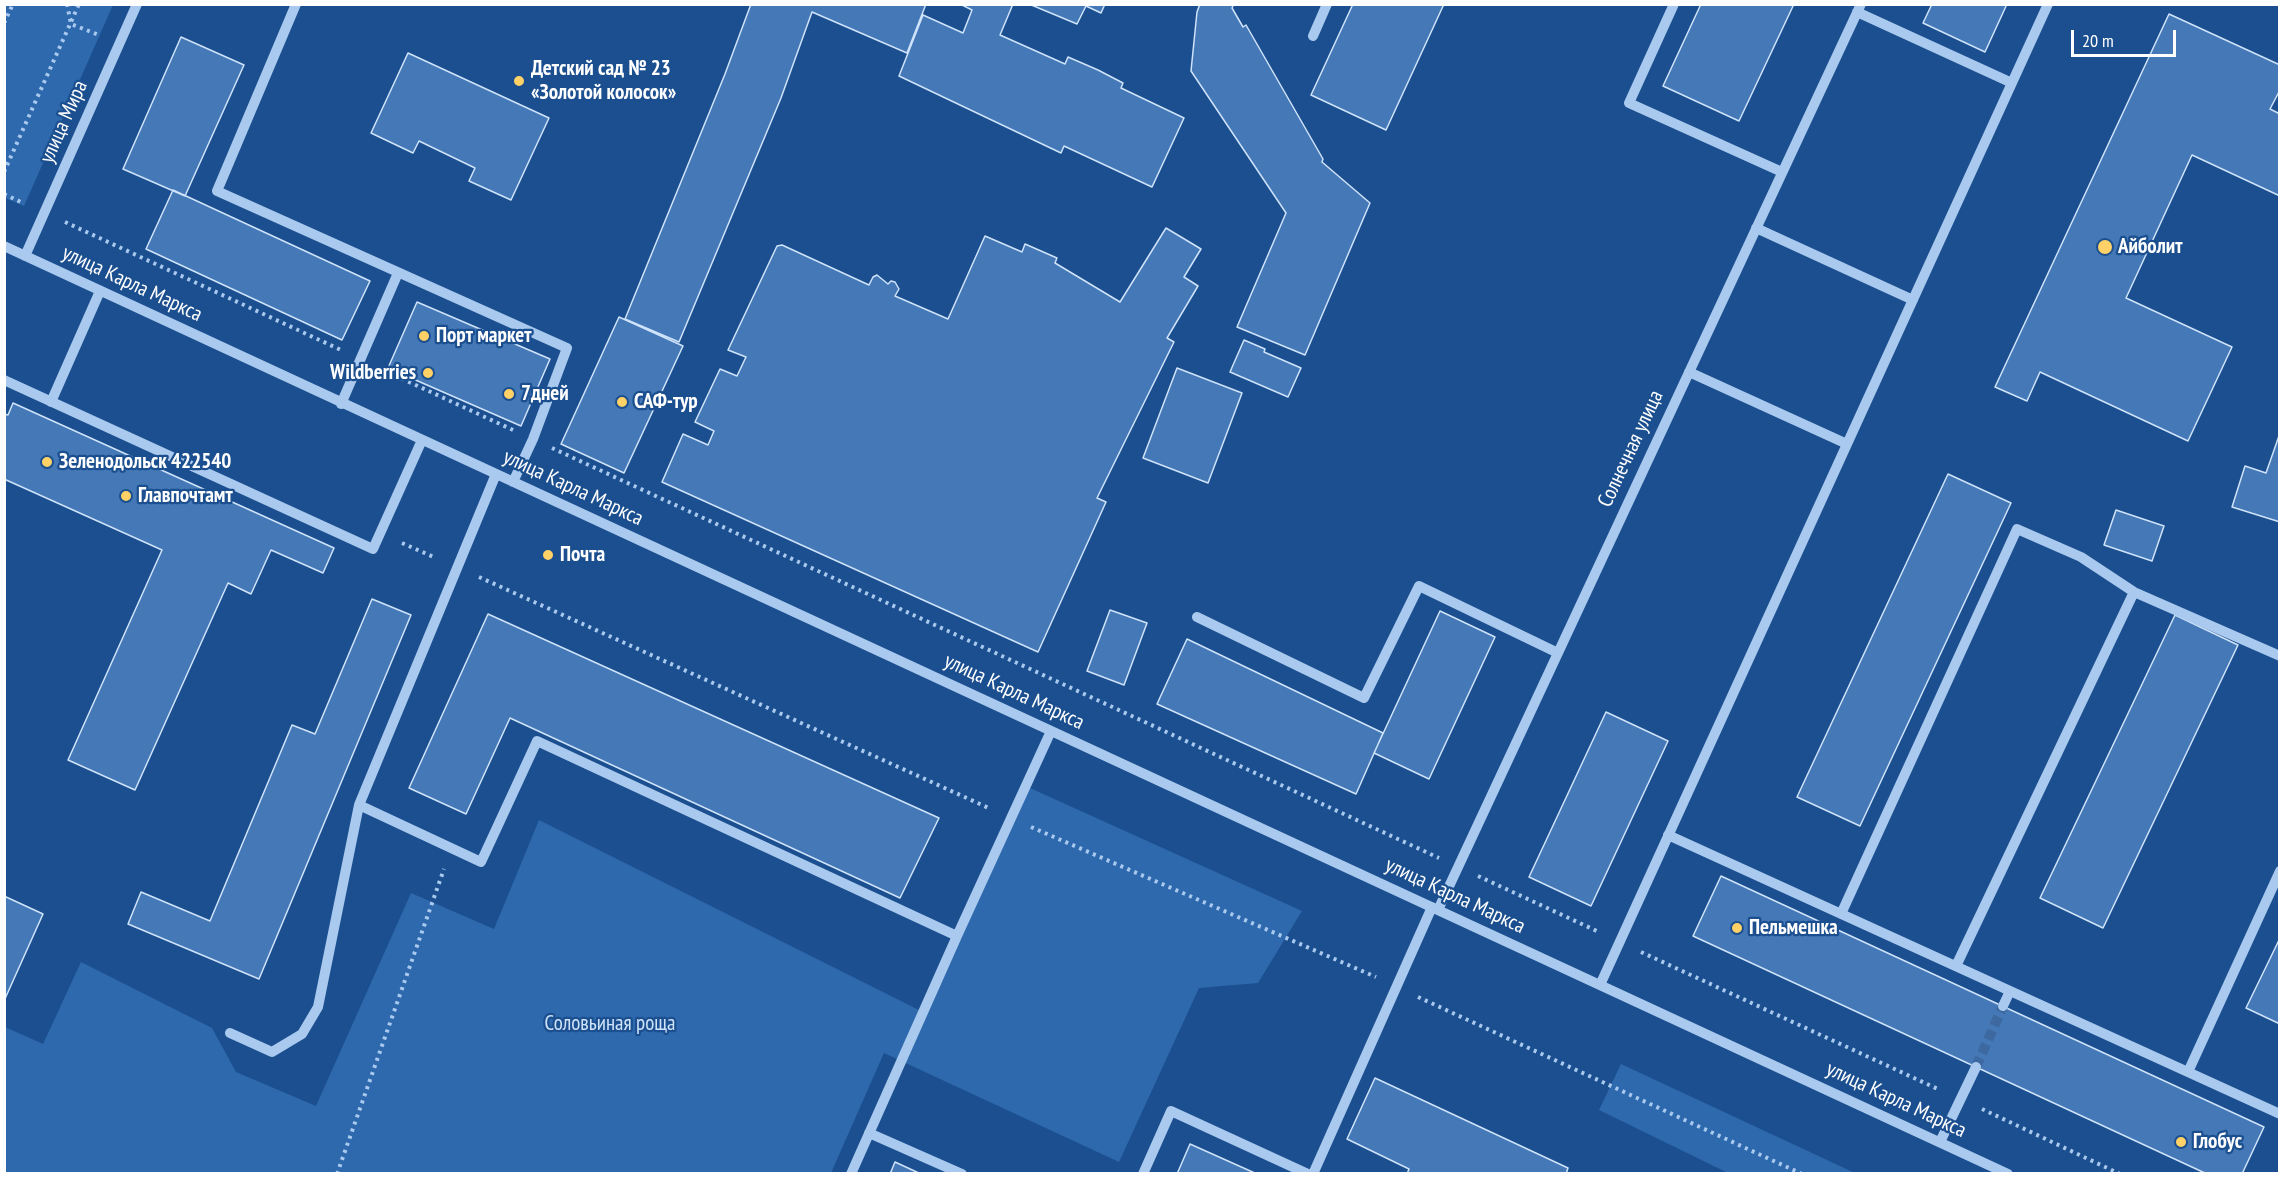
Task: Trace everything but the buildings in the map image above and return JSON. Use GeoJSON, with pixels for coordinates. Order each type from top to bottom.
{"type":"FeatureCollection","features":[{"type":"Feature","properties":{"kind":"street","name":"улица Мира"},"geometry":{"type":"LineString","coordinates":[[25,256],[137,4]]}},
{"type":"Feature","properties":{"kind":"street"},"geometry":{"type":"LineString","coordinates":[[296,4],[217,191],[567,348],[533,439],[513,482]]}},
{"type":"Feature","properties":{"kind":"street"},"geometry":{"type":"LineString","coordinates":[[1313,36],[1327,4]]}},
{"type":"Feature","properties":{"kind":"street"},"geometry":{"type":"LineString","coordinates":[[1674,4],[1629,104],[1782,172]]}},
{"type":"Feature","properties":{"kind":"street"},"geometry":{"type":"LineString","coordinates":[[1599,985],[2048,4]]}},
{"type":"Feature","properties":{"kind":"street"},"geometry":{"type":"LineString","coordinates":[[1859,8],[2012,83]]}},
{"type":"Feature","properties":{"kind":"street","name":"Солнечная улица"},"geometry":{"type":"LineString","coordinates":[[1313,1173],[1397,987],[1435,908],[1459,867],[1859,8]]}},
{"type":"Feature","properties":{"kind":"street"},"geometry":{"type":"LineString","coordinates":[[1756,228],[1913,300]]}},
{"type":"Feature","properties":{"kind":"street","name":"улица Карла Маркса"},"geometry":{"type":"LineString","coordinates":[[4,246],[2008,1173]]}},
{"type":"Feature","properties":{"kind":"street"},"geometry":{"type":"LineString","coordinates":[[342,404],[398,273]]}},
{"type":"Feature","properties":{"kind":"street"},"geometry":{"type":"LineString","coordinates":[[51,402],[100,291]]}},
{"type":"Feature","properties":{"kind":"street"},"geometry":{"type":"LineString","coordinates":[[1689,372],[1846,444]]}},
{"type":"Feature","properties":{"kind":"street"},"geometry":{"type":"LineString","coordinates":[[4,380],[373,549],[422,440]]}},
{"type":"Feature","properties":{"kind":"street"},"geometry":{"type":"LineString","coordinates":[[230,1033],[272,1052],[303,1034],[318,1007],[359,805],[496,474]]}},
{"type":"Feature","properties":{"kind":"street"},"geometry":{"type":"LineString","coordinates":[[1841,914],[2017,529],[2081,557],[2134,592],[2280,657]]}},
{"type":"Feature","properties":{"kind":"street"},"geometry":{"type":"LineString","coordinates":[[1197,617],[1364,698],[1419,586],[1558,653]]}},
{"type":"Feature","properties":{"kind":"street"},"geometry":{"type":"LineString","coordinates":[[1956,966],[2134,592]]}},
{"type":"Feature","properties":{"kind":"street"},"geometry":{"type":"LineString","coordinates":[[851,1173],[1052,731]]}},
{"type":"Feature","properties":{"kind":"street"},"geometry":{"type":"LineString","coordinates":[[359,805],[481,862],[537,741],[957,936]]}},
{"type":"Feature","properties":{"kind":"street"},"geometry":{"type":"LineString","coordinates":[[1668,835],[2280,1114]]}},
{"type":"Feature","properties":{"kind":"street"},"geometry":{"type":"LineString","coordinates":[[2188,1072],[2280,872]]}},
{"type":"Feature","properties":{"kind":"street"},"geometry":{"type":"LineString","coordinates":[[2003,1006],[2010,991]]}},
{"type":"Feature","properties":{"kind":"street"},"geometry":{"type":"LineString","coordinates":[[1940,1142],[1976,1067]]}},
{"type":"Feature","properties":{"kind":"street"},"geometry":{"type":"LineString","coordinates":[[1143,1173],[1172,1111],[1308,1173]]}},
{"type":"Feature","properties":{"kind":"street"},"geometry":{"type":"LineString","coordinates":[[869,1133],[962,1173]]}},
{"type":"Feature","properties":{"kind":"path"},"geometry":{"type":"LineString","coordinates":[[4,23],[13,4]]}},
{"type":"Feature","properties":{"kind":"path"},"geometry":{"type":"LineString","coordinates":[[67,4],[71,24]]}},
{"type":"Feature","properties":{"kind":"path"},"geometry":{"type":"LineString","coordinates":[[4,172],[79,4]]}},
{"type":"Feature","properties":{"kind":"path"},"geometry":{"type":"LineString","coordinates":[[4,194],[2120,1173]]}},
{"type":"Feature","properties":{"kind":"path"},"geometry":{"type":"LineString","coordinates":[[379,533],[1011,818],[1397,987],[1802,1173]]}},
{"type":"Feature","properties":{"kind":"path"},"geometry":{"type":"LineString","coordinates":[[337,1173],[451,848]]}},
{"type":"Feature","properties":{"kind":"green space"},"geometry":{"type":"Polygon","coordinates":[[[5,4],[113,5],[24,206],[5,198],[5,4]]]}},
{"type":"Feature","properties":{"kind":"green space","name":"Соловьиная роща"},"geometry":{"type":"Polygon","coordinates":[[[1030,788],[1302,911],[1258,983],[1199,988],[1119,1162],[884,1053],[831,1173],[5,1174],[5,1027],[43,1044],[81,962],[212,1028],[236,1072],[316,1106],[411,893],[494,929],[539,820],[925,1013],[1030,788]]]}},
{"type":"Feature","properties":{"kind":"green space"},"geometry":{"type":"Polygon","coordinates":[[[1621,1064],[1855,1173],[1728,1173],[1599,1110],[1621,1064]]]}},
{"type":"Feature","properties":{"kind":"tunnel"},"geometry":{"type":"LineString","coordinates":[[1976,1067],[2003,1006]]}},
{"type":"Feature","properties":{"kind":"place","name":"Детский сад № 23 «Золотой колосок»"},"geometry":{"type":"Point","coordinates":[519,81]}},
{"type":"Feature","properties":{"kind":"place","name":"Айболит"},"geometry":{"type":"Point","coordinates":[2105,247]}},
{"type":"Feature","properties":{"kind":"place","name":"Порт маркет"},"geometry":{"type":"Point","coordinates":[424,336]}},
{"type":"Feature","properties":{"kind":"place","name":"Wildberries"},"geometry":{"type":"Point","coordinates":[428,373]}},
{"type":"Feature","properties":{"kind":"place","name":"7дней"},"geometry":{"type":"Point","coordinates":[509,394]}},
{"type":"Feature","properties":{"kind":"place","name":"САФ-тур"},"geometry":{"type":"Point","coordinates":[622,402]}},
{"type":"Feature","properties":{"kind":"place","name":"Зеленодольск 422540"},"geometry":{"type":"Point","coordinates":[47,462]}},
{"type":"Feature","properties":{"kind":"place","name":"Главпочтамт"},"geometry":{"type":"Point","coordinates":[126,496]}},
{"type":"Feature","properties":{"kind":"place","name":"Почта"},"geometry":{"type":"Point","coordinates":[548,555]}},
{"type":"Feature","properties":{"kind":"place","name":"Пельмешка"},"geometry":{"type":"Point","coordinates":[1737,928]}},
{"type":"Feature","properties":{"kind":"place","name":"Глобус"},"geometry":{"type":"Point","coordinates":[2181,1142]}}]}
